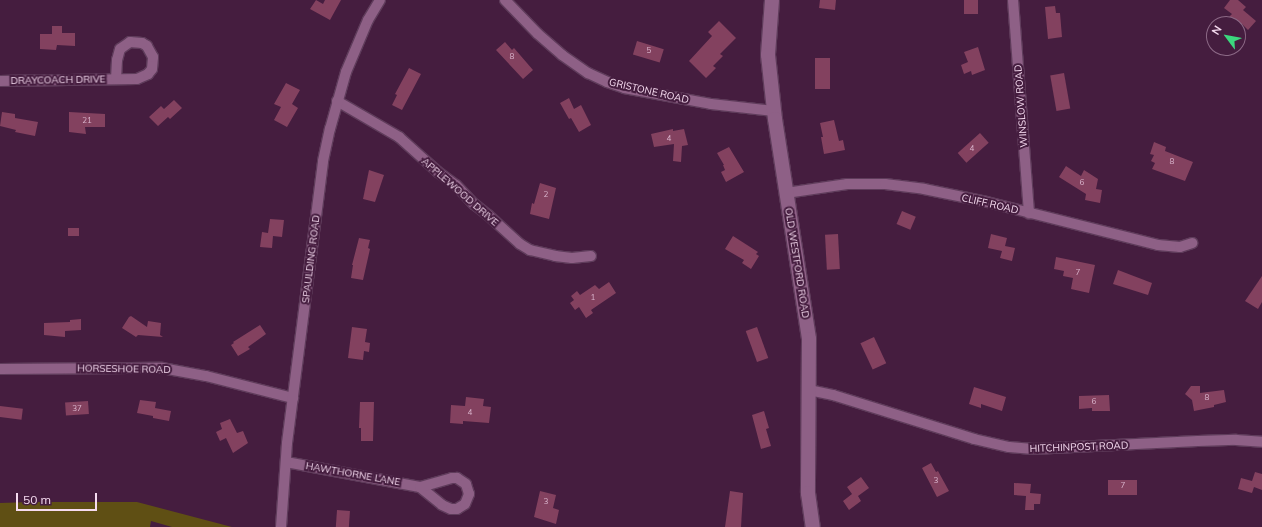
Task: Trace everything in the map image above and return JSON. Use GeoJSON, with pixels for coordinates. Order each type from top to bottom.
{"type":"FeatureCollection","features":[{"type":"Feature","properties":{"kind":"main road","name":"OLD WESTFORD ROAD"},"geometry":{"type":"LineString","coordinates":[[772,0],[768,55],[774,110],[808,339],[808,493],[813,527]]}},
{"type":"Feature","properties":{"kind":"street","name":"SPAULDING ROAD"},"geometry":{"type":"LineString","coordinates":[[281,527],[293,398],[323,161],[346,72],[368,20],[380,0]]}},
{"type":"Feature","properties":{"kind":"street","name":"GRISTONE ROAD"},"geometry":{"type":"LineString","coordinates":[[504,0],[538,34],[562,55],[588,73],[607,82],[624,88],[711,104],[774,110]]}},
{"type":"Feature","properties":{"kind":"street","name":"WINSLOW ROAD"},"geometry":{"type":"LineString","coordinates":[[1013,0],[1029,213]]}},
{"type":"Feature","properties":{"kind":"street","name":"DRAYCOACH DRIVE"},"geometry":{"type":"LineString","coordinates":[[0,81],[116,79]]}},
{"type":"Feature","properties":{"kind":"street","name":"APPLEWOOD DRIVE"},"geometry":{"type":"LineString","coordinates":[[338,101],[399,137],[426,163],[456,185],[474,204],[520,244],[530,250],[555,256],[572,258],[591,256]]}},
{"type":"Feature","properties":{"kind":"street","name":"CLIFF ROAD"},"geometry":{"type":"LineString","coordinates":[[786,193],[847,184],[885,184],[924,189],[1158,245],[1180,247],[1192,243]]}},
{"type":"Feature","properties":{"kind":"street","name":"HORSESHOE ROAD"},"geometry":{"type":"LineString","coordinates":[[0,369],[162,368],[206,376],[293,398]]}},
{"type":"Feature","properties":{"kind":"street","name":"HITCHINPOST ROAD"},"geometry":{"type":"LineString","coordinates":[[809,390],[834,395],[960,434],[1009,447],[1033,449],[1236,440],[1262,442]]}},
{"type":"Feature","properties":{"kind":"street","name":"HAWTHORNE LANE"},"geometry":{"type":"LineString","coordinates":[[286,462],[420,486]]}},
{"type":"Feature","properties":{"kind":"shaded area"},"geometry":{"type":"Polygon","coordinates":[[[137,502],[232,527],[172,527],[151,521],[150,527],[0,527],[0,503],[137,502]]]}},
{"type":"Feature","properties":{"kind":"building"},"geometry":{"type":"Polygon","coordinates":[[[316,0],[323,4],[325,0],[341,0],[330,20],[310,9],[316,0]]]}},
{"type":"Feature","properties":{"kind":"building"},"geometry":{"type":"Polygon","coordinates":[[[820,0],[836,0],[835,10],[819,8],[820,0]]]}},
{"type":"Feature","properties":{"kind":"building"},"geometry":{"type":"Polygon","coordinates":[[[964,0],[978,0],[978,14],[964,14],[964,0]]]}},
{"type":"Feature","properties":{"kind":"building"},"geometry":{"type":"Polygon","coordinates":[[[1230,0],[1238,0],[1246,7],[1243,10],[1256,21],[1248,30],[1246,28],[1246,16],[1230,16],[1232,14],[1224,8],[1230,0]]]}},
{"type":"Feature","properties":{"kind":"building"},"geometry":{"type":"Polygon","coordinates":[[[1055,6],[1056,13],[1060,13],[1062,37],[1048,39],[1045,7],[1055,6]]]}},
{"type":"Feature","properties":{"kind":"building"},"geometry":{"type":"Polygon","coordinates":[[[719,21],[736,38],[720,54],[723,56],[713,66],[716,68],[706,78],[689,61],[712,36],[708,32],[719,21]]]}},
{"type":"Feature","properties":{"kind":"building"},"geometry":{"type":"Polygon","coordinates":[[[52,26],[62,26],[62,33],[75,33],[75,46],[57,45],[56,50],[40,49],[40,34],[52,34],[52,26]]]}},
{"type":"Feature","properties":{"kind":"building"},"geometry":{"type":"Polygon","coordinates":[[[637,41],[664,49],[660,63],[633,54],[637,41]]]}},
{"type":"Feature","properties":{"kind":"building"},"geometry":{"type":"Polygon","coordinates":[[[505,42],[512,50],[514,48],[533,70],[523,79],[496,50],[505,42]]]}},
{"type":"Feature","properties":{"kind":"building"},"geometry":{"type":"Polygon","coordinates":[[[978,47],[985,70],[972,75],[971,71],[964,74],[961,65],[968,62],[964,52],[978,47]]]}},
{"type":"Feature","properties":{"kind":"building"},"geometry":{"type":"Polygon","coordinates":[[[815,58],[830,58],[830,89],[815,89],[815,58]]]}},
{"type":"Feature","properties":{"kind":"building"},"geometry":{"type":"Polygon","coordinates":[[[409,68],[421,74],[402,110],[392,105],[397,95],[395,94],[409,68]]]}},
{"type":"Feature","properties":{"kind":"building"},"geometry":{"type":"Polygon","coordinates":[[[1064,73],[1070,108],[1056,111],[1050,75],[1064,73]]]}},
{"type":"Feature","properties":{"kind":"building"},"geometry":{"type":"Polygon","coordinates":[[[286,83],[300,90],[292,104],[298,108],[287,127],[274,120],[281,107],[274,104],[286,83]]]}},
{"type":"Feature","properties":{"kind":"building"},"geometry":{"type":"Polygon","coordinates":[[[569,98],[574,109],[581,105],[591,125],[579,132],[571,118],[569,119],[560,103],[569,98]]]}},
{"type":"Feature","properties":{"kind":"building"},"geometry":{"type":"Polygon","coordinates":[[[174,100],[182,108],[170,119],[168,117],[158,126],[149,117],[161,106],[164,109],[174,100]]]}},
{"type":"Feature","properties":{"kind":"building"},"geometry":{"type":"Polygon","coordinates":[[[2,112],[15,114],[15,118],[38,122],[35,136],[15,132],[16,130],[0,126],[2,112]]]}},
{"type":"Feature","properties":{"kind":"building"},"geometry":{"type":"Polygon","coordinates":[[[69,112],[105,114],[105,127],[85,127],[86,134],[69,132],[69,112]]]}},
{"type":"Feature","properties":{"kind":"building"},"geometry":{"type":"Polygon","coordinates":[[[834,120],[839,141],[843,140],[845,150],[824,154],[820,123],[834,120]]]}},
{"type":"Feature","properties":{"kind":"building"},"geometry":{"type":"Polygon","coordinates":[[[673,129],[673,131],[684,129],[688,145],[682,146],[681,162],[673,161],[674,144],[654,147],[651,134],[673,129]]]}},
{"type":"Feature","properties":{"kind":"building"},"geometry":{"type":"Polygon","coordinates":[[[980,133],[989,143],[966,163],[958,153],[980,133]]]}},
{"type":"Feature","properties":{"kind":"building"},"geometry":{"type":"Polygon","coordinates":[[[1154,142],[1166,147],[1165,151],[1193,162],[1185,181],[1152,169],[1155,163],[1151,161],[1154,155],[1150,154],[1154,142]]]}},
{"type":"Feature","properties":{"kind":"building"},"geometry":{"type":"Polygon","coordinates":[[[729,147],[744,172],[726,182],[721,172],[725,170],[724,165],[717,153],[729,147]]]}},
{"type":"Feature","properties":{"kind":"building"},"geometry":{"type":"Polygon","coordinates":[[[1066,166],[1081,176],[1084,170],[1098,179],[1096,189],[1102,190],[1100,203],[1085,200],[1086,194],[1059,177],[1066,166]]]}},
{"type":"Feature","properties":{"kind":"building"},"geometry":{"type":"Polygon","coordinates":[[[369,170],[384,175],[375,202],[363,199],[369,170]]]}},
{"type":"Feature","properties":{"kind":"building"},"geometry":{"type":"Polygon","coordinates":[[[540,183],[556,188],[549,219],[530,214],[532,203],[534,204],[540,183]]]}},
{"type":"Feature","properties":{"kind":"building"},"geometry":{"type":"Polygon","coordinates":[[[902,211],[916,217],[910,230],[897,224],[902,211]]]}},
{"type":"Feature","properties":{"kind":"building"},"geometry":{"type":"Polygon","coordinates":[[[270,219],[284,220],[282,237],[273,236],[272,248],[260,247],[262,232],[268,233],[270,219]]]}},
{"type":"Feature","properties":{"kind":"building"},"geometry":{"type":"Polygon","coordinates":[[[68,228],[79,228],[79,236],[68,236],[68,228]]]}},
{"type":"Feature","properties":{"kind":"building"},"geometry":{"type":"Polygon","coordinates":[[[838,234],[840,269],[827,270],[825,235],[838,234]]]}},
{"type":"Feature","properties":{"kind":"building"},"geometry":{"type":"Polygon","coordinates":[[[991,234],[1007,238],[1005,246],[1015,248],[1012,261],[1000,258],[1002,251],[988,248],[991,234]]]}},
{"type":"Feature","properties":{"kind":"building"},"geometry":{"type":"Polygon","coordinates":[[[733,236],[758,252],[756,254],[759,256],[751,269],[742,263],[744,260],[725,249],[733,236]]]}},
{"type":"Feature","properties":{"kind":"building"},"geometry":{"type":"Polygon","coordinates":[[[359,238],[370,240],[368,248],[370,249],[363,280],[351,278],[352,265],[359,238]]]}},
{"type":"Feature","properties":{"kind":"building"},"geometry":{"type":"Polygon","coordinates":[[[1056,257],[1095,265],[1089,293],[1071,289],[1073,278],[1063,276],[1064,271],[1054,269],[1056,257]]]}},
{"type":"Feature","properties":{"kind":"building"},"geometry":{"type":"Polygon","coordinates":[[[1118,270],[1152,283],[1148,295],[1113,284],[1118,270]]]}},
{"type":"Feature","properties":{"kind":"building"},"geometry":{"type":"Polygon","coordinates":[[[1262,276],[1262,302],[1258,309],[1245,301],[1262,276]]]}},
{"type":"Feature","properties":{"kind":"building"},"geometry":{"type":"Polygon","coordinates":[[[609,282],[616,293],[591,310],[593,313],[586,318],[579,307],[575,310],[570,303],[574,300],[571,296],[577,291],[580,295],[595,285],[599,289],[609,282]]]}},
{"type":"Feature","properties":{"kind":"building"},"geometry":{"type":"Polygon","coordinates":[[[131,316],[147,327],[148,321],[161,323],[160,335],[163,337],[138,335],[136,337],[122,328],[131,316]]]}},
{"type":"Feature","properties":{"kind":"building"},"geometry":{"type":"Polygon","coordinates":[[[81,319],[81,330],[65,331],[65,337],[44,335],[44,323],[70,322],[70,320],[81,319]]]}},
{"type":"Feature","properties":{"kind":"building"},"geometry":{"type":"Polygon","coordinates":[[[260,325],[266,334],[248,347],[250,349],[238,356],[231,345],[234,343],[233,342],[260,325]]]}},
{"type":"Feature","properties":{"kind":"building"},"geometry":{"type":"Polygon","coordinates":[[[352,327],[367,329],[365,342],[370,343],[369,352],[364,351],[363,360],[348,358],[352,327]]]}},
{"type":"Feature","properties":{"kind":"building"},"geometry":{"type":"Polygon","coordinates":[[[757,327],[768,358],[757,362],[746,331],[757,327]]]}},
{"type":"Feature","properties":{"kind":"building"},"geometry":{"type":"Polygon","coordinates":[[[874,337],[886,363],[873,370],[860,343],[874,337]]]}},
{"type":"Feature","properties":{"kind":"building"},"geometry":{"type":"Polygon","coordinates":[[[1191,386],[1200,386],[1200,393],[1224,390],[1226,402],[1214,405],[1214,407],[1194,411],[1192,400],[1185,394],[1191,386]]]}},
{"type":"Feature","properties":{"kind":"building"},"geometry":{"type":"Polygon","coordinates":[[[974,387],[1006,397],[1002,411],[981,404],[981,408],[969,404],[974,387]]]}},
{"type":"Feature","properties":{"kind":"building"},"geometry":{"type":"Polygon","coordinates":[[[1109,395],[1110,411],[1092,411],[1092,408],[1079,409],[1079,396],[1109,395]]]}},
{"type":"Feature","properties":{"kind":"building"},"geometry":{"type":"Polygon","coordinates":[[[466,397],[484,399],[483,406],[491,407],[489,423],[463,421],[463,424],[450,423],[451,405],[465,406],[466,397]]]}},
{"type":"Feature","properties":{"kind":"building"},"geometry":{"type":"Polygon","coordinates":[[[140,400],[156,402],[155,408],[171,411],[169,421],[137,413],[140,400]]]}},
{"type":"Feature","properties":{"kind":"building"},"geometry":{"type":"Polygon","coordinates":[[[88,401],[89,414],[66,416],[65,403],[88,401]]]}},
{"type":"Feature","properties":{"kind":"building"},"geometry":{"type":"Polygon","coordinates":[[[360,402],[374,402],[373,441],[361,441],[361,428],[359,428],[360,402]]]}},
{"type":"Feature","properties":{"kind":"building"},"geometry":{"type":"Polygon","coordinates":[[[0,406],[23,409],[21,420],[0,417],[0,406]]]}},
{"type":"Feature","properties":{"kind":"building"},"geometry":{"type":"Polygon","coordinates":[[[764,411],[769,428],[766,429],[771,446],[761,449],[752,415],[764,411]]]}},
{"type":"Feature","properties":{"kind":"building"},"geometry":{"type":"Polygon","coordinates":[[[230,419],[237,433],[243,431],[248,443],[233,453],[226,438],[220,441],[216,432],[222,429],[220,423],[230,419]]]}},
{"type":"Feature","properties":{"kind":"building"},"geometry":{"type":"Polygon","coordinates":[[[931,463],[936,472],[938,471],[949,491],[937,497],[922,468],[931,463]]]}},
{"type":"Feature","properties":{"kind":"building"},"geometry":{"type":"Polygon","coordinates":[[[1255,472],[1262,474],[1262,490],[1254,487],[1252,493],[1238,489],[1241,478],[1252,481],[1255,472]]]}},
{"type":"Feature","properties":{"kind":"building"},"geometry":{"type":"Polygon","coordinates":[[[861,477],[869,488],[858,496],[861,501],[849,510],[843,501],[852,494],[847,487],[861,477]]]}},
{"type":"Feature","properties":{"kind":"building"},"geometry":{"type":"Polygon","coordinates":[[[1108,480],[1137,480],[1137,495],[1108,495],[1108,480]]]}},
{"type":"Feature","properties":{"kind":"building"},"geometry":{"type":"Polygon","coordinates":[[[1014,483],[1031,484],[1030,493],[1041,494],[1040,504],[1034,504],[1034,510],[1025,510],[1026,496],[1014,495],[1014,483]]]}},
{"type":"Feature","properties":{"kind":"building"},"geometry":{"type":"Polygon","coordinates":[[[540,491],[556,495],[553,508],[559,510],[556,524],[534,517],[540,491]]]}},
{"type":"Feature","properties":{"kind":"building"},"geometry":{"type":"Polygon","coordinates":[[[730,491],[743,493],[741,527],[725,527],[730,491]]]}},
{"type":"Feature","properties":{"kind":"building"},"geometry":{"type":"Polygon","coordinates":[[[337,510],[350,511],[349,527],[336,527],[337,510]]]}}]}
